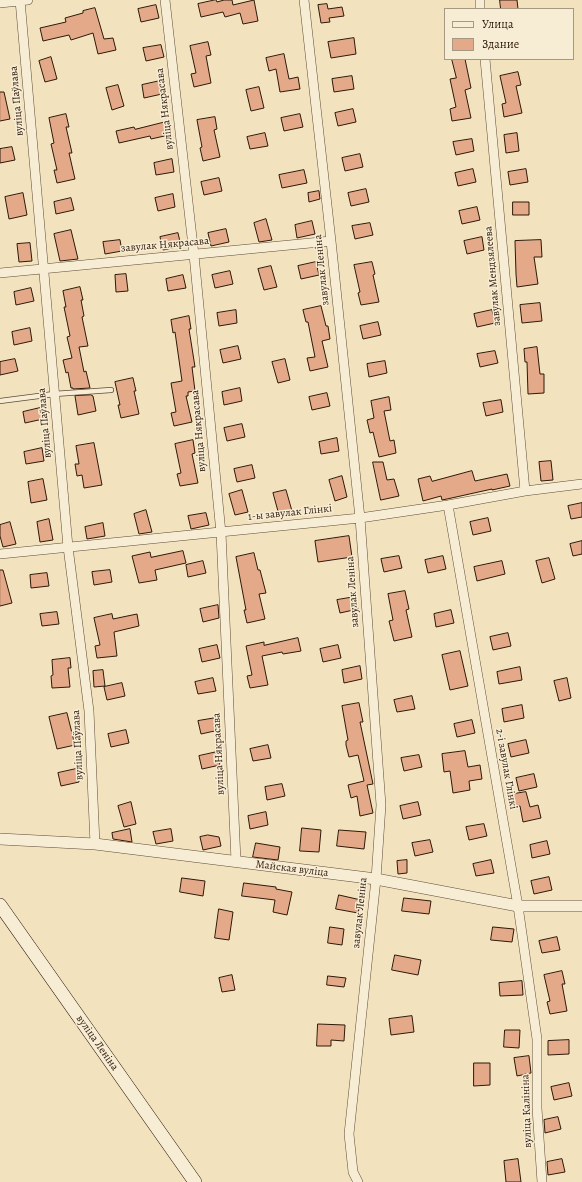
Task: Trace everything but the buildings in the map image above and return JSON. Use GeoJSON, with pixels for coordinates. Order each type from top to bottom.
{"type":"FeatureCollection","features":[{"type":"Feature","properties":{"kind":"main road","name":"вуліца Леніна"},"geometry":{"type":"LineString","coordinates":[[0,904],[195,1182]]}},
{"type":"Feature","properties":{"kind":"street"},"geometry":{"type":"LineString","coordinates":[[0,2],[23,0]]}},
{"type":"Feature","properties":{"kind":"street","name":"вуліца Паўлава"},"geometry":{"type":"LineString","coordinates":[[23,0],[54,394],[68,547],[89,711],[95,844]]}},
{"type":"Feature","properties":{"kind":"street","name":"вуліца Някрасава"},"geometry":{"type":"LineString","coordinates":[[165,0],[194,254],[220,533],[236,862]]}},
{"type":"Feature","properties":{"kind":"street","name":"завулак Леніна"},"geometry":{"type":"LineString","coordinates":[[304,0],[360,518],[382,804],[376,879],[349,1134],[352,1172],[358,1182]]}},
{"type":"Feature","properties":{"kind":"street","name":"завулак Мендзялеева"},"geometry":{"type":"LineString","coordinates":[[485,60],[525,491]]}},
{"type":"Feature","properties":{"kind":"street","name":"завулак Някрасава"},"geometry":{"type":"LineString","coordinates":[[0,273],[331,241]]}},
{"type":"Feature","properties":{"kind":"street","name":"1-ы завулак Глінкі"},"geometry":{"type":"LineString","coordinates":[[0,554],[360,518],[525,491],[582,484]]}},
{"type":"Feature","properties":{"kind":"street","name":"2-і завулак Глінкі"},"geometry":{"type":"LineString","coordinates":[[448,504],[518,906],[537,1038]]}},
{"type":"Feature","properties":{"kind":"street","name":"Майская вуліца"},"geometry":{"type":"LineString","coordinates":[[0,840],[95,844],[376,879],[518,906],[582,906]]}},
{"type":"Feature","properties":{"kind":"street","name":"вуліца Калініна"},"geometry":{"type":"LineString","coordinates":[[537,1038],[537,1108],[542,1182]]}},
{"type":"Feature","properties":{"kind":"lane"},"geometry":{"type":"LineString","coordinates":[[0,401],[54,394],[111,390]]}}]}
